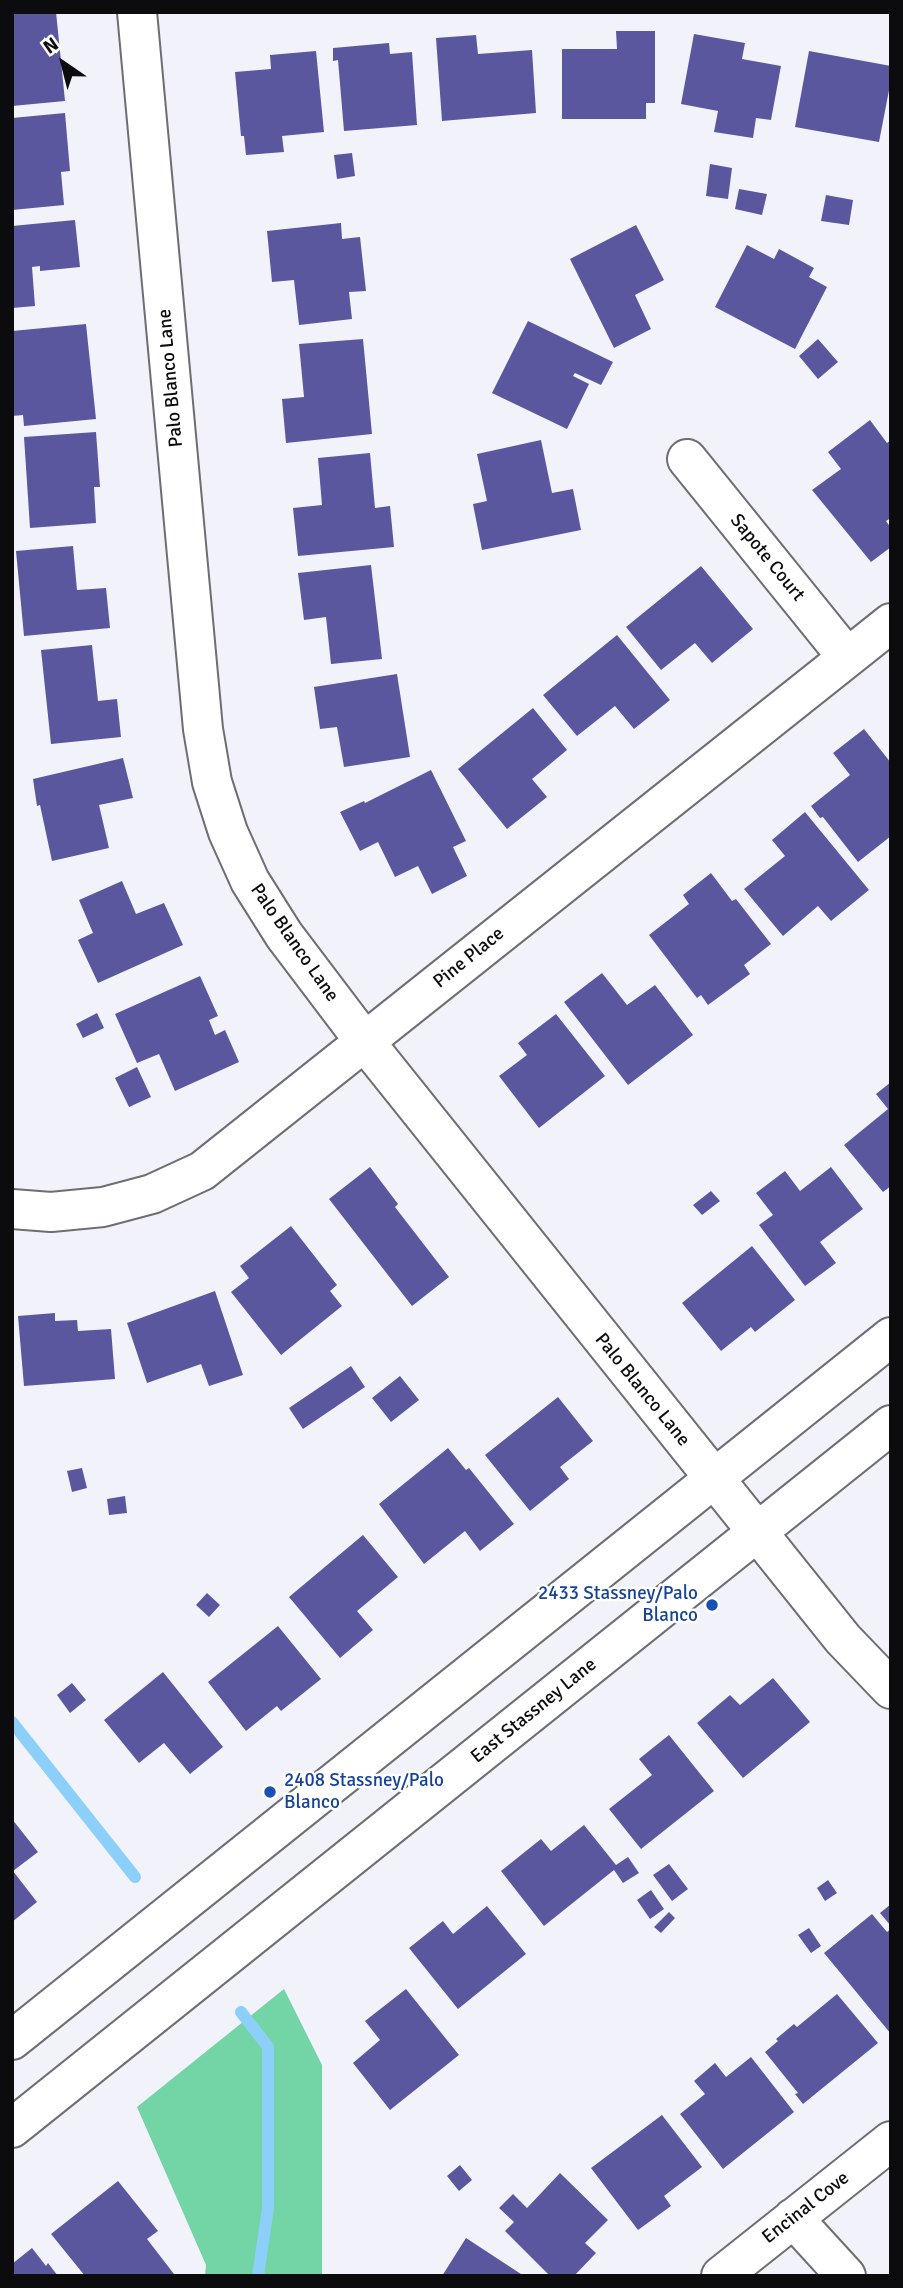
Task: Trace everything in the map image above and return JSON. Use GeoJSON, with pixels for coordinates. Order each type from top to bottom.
{"type":"FeatureCollection","features":[{"type":"Feature","properties":{"kind":"street","name":"Palo Blanco Lane"},"geometry":{"type":"LineString","coordinates":[[137,12],[203,729],[212,782],[228,832],[250,881],[284,935],[365,1042],[713,1480],[843,1639],[891,1689]]}},
{"type":"Feature","properties":{"kind":"street","name":"Sapote Court"},"geometry":{"type":"LineString","coordinates":[[687,459],[847,657]]}},
{"type":"Feature","properties":{"kind":"street","name":"Pine Place"},"geometry":{"type":"LineString","coordinates":[[12,1209],[51,1212],[103,1207],[152,1194],[202,1171],[891,623]]}},
{"type":"Feature","properties":{"kind":"street"},"geometry":{"type":"LineString","coordinates":[[12,2040],[891,1338]]}},
{"type":"Feature","properties":{"kind":"street","name":"East Stassney Lane"},"geometry":{"type":"LineString","coordinates":[[12,2128],[891,1425]]}},
{"type":"Feature","properties":{"kind":"street","name":"Encinal Cove"},"geometry":{"type":"LineString","coordinates":[[721,2276],[891,2141]]}},
{"type":"Feature","properties":{"kind":"street"},"geometry":{"type":"LineString","coordinates":[[793,2218],[846,2276]]}},
{"type":"Feature","properties":{"kind":"green space"},"geometry":{"type":"Polygon","coordinates":[[[284,1989],[322,2065],[322,2276],[205,2276],[206,2265],[137,2107],[284,1989]]]}},
{"type":"Feature","properties":{"kind":"building"},"geometry":{"type":"Polygon","coordinates":[[[12,12],[56,12],[65,101],[12,106],[12,12]]]}},
{"type":"Feature","properties":{"kind":"building"},"geometry":{"type":"Polygon","coordinates":[[[616,31],[655,31],[655,103],[646,103],[646,119],[562,119],[562,49],[617,49],[616,31]]]}},
{"type":"Feature","properties":{"kind":"building"},"geometry":{"type":"Polygon","coordinates":[[[694,34],[745,43],[742,59],[781,66],[771,120],[756,118],[753,138],[714,132],[718,111],[681,104],[694,34]]]}},
{"type":"Feature","properties":{"kind":"building"},"geometry":{"type":"Polygon","coordinates":[[[476,35],[478,54],[532,50],[536,113],[442,121],[436,38],[476,35]]]}},
{"type":"Feature","properties":{"kind":"building"},"geometry":{"type":"Polygon","coordinates":[[[389,43],[390,54],[412,52],[417,125],[344,131],[338,60],[333,61],[333,48],[389,43]]]}},
{"type":"Feature","properties":{"kind":"building"},"geometry":{"type":"Polygon","coordinates":[[[316,51],[324,132],[282,136],[284,152],[246,155],[244,136],[241,136],[235,72],[271,69],[270,55],[316,51]]]}},
{"type":"Feature","properties":{"kind":"building"},"geometry":{"type":"Polygon","coordinates":[[[809,51],[891,66],[891,80],[879,142],[795,127],[809,51]]]}},
{"type":"Feature","properties":{"kind":"building"},"geometry":{"type":"Polygon","coordinates":[[[65,113],[70,171],[61,172],[64,205],[12,210],[12,118],[65,113]]]}},
{"type":"Feature","properties":{"kind":"building"},"geometry":{"type":"Polygon","coordinates":[[[352,153],[355,176],[337,179],[334,155],[352,153]]]}},
{"type":"Feature","properties":{"kind":"building"},"geometry":{"type":"Polygon","coordinates":[[[710,164],[732,168],[728,199],[706,196],[710,164]]]}},
{"type":"Feature","properties":{"kind":"building"},"geometry":{"type":"Polygon","coordinates":[[[739,189],[767,194],[762,215],[735,209],[739,189]]]}},
{"type":"Feature","properties":{"kind":"building"},"geometry":{"type":"Polygon","coordinates":[[[826,195],[853,200],[849,225],[821,221],[826,195]]]}},
{"type":"Feature","properties":{"kind":"building"},"geometry":{"type":"Polygon","coordinates":[[[75,220],[80,267],[40,271],[40,266],[32,267],[35,306],[12,308],[12,226],[75,220]]]}},
{"type":"Feature","properties":{"kind":"building"},"geometry":{"type":"Polygon","coordinates":[[[341,223],[342,239],[360,237],[366,291],[349,292],[352,319],[299,325],[294,280],[272,282],[267,231],[341,223]]]}},
{"type":"Feature","properties":{"kind":"building"},"geometry":{"type":"Polygon","coordinates":[[[636,225],[664,280],[635,295],[651,329],[614,348],[570,259],[636,225]]]}},
{"type":"Feature","properties":{"kind":"building"},"geometry":{"type":"Polygon","coordinates":[[[747,245],[774,259],[779,249],[814,268],[809,277],[827,287],[795,349],[715,307],[747,245]]]}},
{"type":"Feature","properties":{"kind":"building"},"geometry":{"type":"Polygon","coordinates":[[[528,321],[613,362],[601,385],[575,373],[573,376],[589,384],[567,429],[492,393],[528,321]]]}},
{"type":"Feature","properties":{"kind":"building"},"geometry":{"type":"Polygon","coordinates":[[[86,324],[96,419],[24,426],[23,415],[12,416],[12,331],[86,324]]]}},
{"type":"Feature","properties":{"kind":"building"},"geometry":{"type":"Polygon","coordinates":[[[363,339],[372,434],[286,443],[282,399],[304,397],[299,344],[363,339]]]}},
{"type":"Feature","properties":{"kind":"building"},"geometry":{"type":"Polygon","coordinates":[[[818,339],[838,362],[818,379],[799,356],[818,339]]]}},
{"type":"Feature","properties":{"kind":"building"},"geometry":{"type":"Polygon","coordinates":[[[870,420],[887,443],[891,440],[891,518],[886,521],[891,528],[891,547],[871,562],[812,490],[841,469],[828,452],[870,420]]]}},
{"type":"Feature","properties":{"kind":"building"},"geometry":{"type":"Polygon","coordinates":[[[96,432],[100,487],[94,487],[96,523],[30,528],[24,437],[96,432]]]}},
{"type":"Feature","properties":{"kind":"building"},"geometry":{"type":"Polygon","coordinates":[[[541,440],[552,493],[573,489],[581,530],[482,550],[473,504],[487,501],[477,454],[541,440]]]}},
{"type":"Feature","properties":{"kind":"building"},"geometry":{"type":"Polygon","coordinates":[[[370,453],[375,508],[390,506],[394,547],[298,556],[293,508],[322,505],[318,458],[370,453]]]}},
{"type":"Feature","properties":{"kind":"building"},"geometry":{"type":"Polygon","coordinates":[[[73,546],[77,590],[106,588],[110,628],[24,636],[16,551],[73,546]]]}},
{"type":"Feature","properties":{"kind":"building"},"geometry":{"type":"Polygon","coordinates":[[[371,565],[382,659],[331,664],[326,617],[304,620],[298,573],[371,565]]]}},
{"type":"Feature","properties":{"kind":"building"},"geometry":{"type":"Polygon","coordinates":[[[701,566],[753,629],[712,663],[695,643],[661,670],[626,627],[701,566]]]}},
{"type":"Feature","properties":{"kind":"building"},"geometry":{"type":"Polygon","coordinates":[[[617,635],[670,700],[634,729],[615,706],[577,736],[543,695],[617,635]]]}},
{"type":"Feature","properties":{"kind":"building"},"geometry":{"type":"Polygon","coordinates":[[[92,645],[98,701],[117,699],[121,737],[51,744],[41,650],[92,645]]]}},
{"type":"Feature","properties":{"kind":"building"},"geometry":{"type":"Polygon","coordinates":[[[397,674],[410,757],[344,767],[337,727],[320,729],[314,687],[397,674]]]}},
{"type":"Feature","properties":{"kind":"building"},"geometry":{"type":"Polygon","coordinates":[[[533,708],[567,750],[532,779],[547,797],[507,829],[458,769],[533,708]]]}},
{"type":"Feature","properties":{"kind":"building"},"geometry":{"type":"Polygon","coordinates":[[[864,729],[891,763],[891,836],[858,862],[823,817],[820,818],[811,806],[850,775],[833,753],[864,729]]]}},
{"type":"Feature","properties":{"kind":"building"},"geometry":{"type":"Polygon","coordinates":[[[123,758],[133,798],[99,805],[109,848],[52,861],[40,805],[37,806],[33,779],[123,758]]]}},
{"type":"Feature","properties":{"kind":"building"},"geometry":{"type":"Polygon","coordinates":[[[431,770],[466,841],[453,847],[467,876],[432,894],[418,866],[395,877],[378,842],[360,851],[340,812],[364,801],[365,803],[431,770]]]}},
{"type":"Feature","properties":{"kind":"building"},"geometry":{"type":"Polygon","coordinates":[[[805,812],[869,890],[831,921],[818,906],[783,936],[744,889],[785,856],[772,840],[805,812]]]}},
{"type":"Feature","properties":{"kind":"building"},"geometry":{"type":"Polygon","coordinates":[[[711,873],[732,901],[736,899],[771,944],[744,965],[750,974],[708,1005],[701,995],[697,998],[649,935],[689,904],[683,895],[711,873]]]}},
{"type":"Feature","properties":{"kind":"building"},"geometry":{"type":"Polygon","coordinates":[[[122,881],[136,914],[164,903],[183,945],[98,983],[78,940],[93,933],[79,900],[122,881]]]}},
{"type":"Feature","properties":{"kind":"building"},"geometry":{"type":"Polygon","coordinates":[[[602,973],[627,1005],[655,985],[693,1035],[628,1085],[564,1002],[602,973]]]}},
{"type":"Feature","properties":{"kind":"building"},"geometry":{"type":"Polygon","coordinates":[[[200,976],[218,1016],[209,1020],[215,1035],[225,1030],[239,1062],[175,1091],[159,1054],[137,1063],[115,1014],[200,976]]]}},
{"type":"Feature","properties":{"kind":"building"},"geometry":{"type":"Polygon","coordinates":[[[97,1013],[104,1028],[83,1038],[76,1024],[97,1013]]]}},
{"type":"Feature","properties":{"kind":"building"},"geometry":{"type":"Polygon","coordinates":[[[556,1014],[605,1076],[539,1128],[499,1076],[527,1055],[518,1043],[556,1014]]]}},
{"type":"Feature","properties":{"kind":"building"},"geometry":{"type":"Polygon","coordinates":[[[137,1067],[151,1097],[129,1107],[115,1078],[137,1067]]]}},
{"type":"Feature","properties":{"kind":"building"},"geometry":{"type":"Polygon","coordinates":[[[891,1082],[891,1186],[883,1192],[844,1145],[888,1109],[876,1094],[891,1082]]]}},
{"type":"Feature","properties":{"kind":"building"},"geometry":{"type":"Polygon","coordinates":[[[370,1167],[398,1204],[395,1207],[449,1277],[412,1306],[329,1199],[370,1167]]]}},
{"type":"Feature","properties":{"kind":"building"},"geometry":{"type":"Polygon","coordinates":[[[831,1167],[863,1209],[820,1242],[836,1263],[805,1286],[759,1225],[773,1215],[756,1193],[785,1171],[800,1191],[831,1167]]]}},
{"type":"Feature","properties":{"kind":"building"},"geometry":{"type":"Polygon","coordinates":[[[711,1191],[720,1201],[702,1215],[693,1205],[711,1191]]]}},
{"type":"Feature","properties":{"kind":"building"},"geometry":{"type":"Polygon","coordinates":[[[291,1226],[337,1285],[330,1291],[342,1306],[281,1355],[231,1292],[249,1278],[240,1266],[291,1226]]]}},
{"type":"Feature","properties":{"kind":"building"},"geometry":{"type":"Polygon","coordinates":[[[752,1246],[795,1300],[755,1332],[751,1327],[721,1351],[682,1303],[752,1246]]]}},
{"type":"Feature","properties":{"kind":"building"},"geometry":{"type":"Polygon","coordinates":[[[215,1291],[243,1375],[209,1386],[201,1364],[147,1383],[127,1323],[215,1291]]]}},
{"type":"Feature","properties":{"kind":"building"},"geometry":{"type":"Polygon","coordinates":[[[55,1313],[55,1321],[77,1320],[78,1331],[111,1329],[115,1379],[24,1386],[18,1316],[55,1313]]]}},
{"type":"Feature","properties":{"kind":"building"},"geometry":{"type":"Polygon","coordinates":[[[351,1366],[365,1387],[303,1429],[289,1408],[351,1366]]]}},
{"type":"Feature","properties":{"kind":"building"},"geometry":{"type":"Polygon","coordinates":[[[400,1376],[419,1400],[391,1422],[372,1398],[400,1376]]]}},
{"type":"Feature","properties":{"kind":"building"},"geometry":{"type":"Polygon","coordinates":[[[558,1397],[593,1441],[560,1467],[569,1479],[530,1511],[485,1455],[558,1397]]]}},
{"type":"Feature","properties":{"kind":"building"},"geometry":{"type":"Polygon","coordinates":[[[448,1448],[466,1470],[469,1468],[514,1524],[480,1551],[465,1531],[424,1564],[379,1504],[448,1448]]]}},
{"type":"Feature","properties":{"kind":"building"},"geometry":{"type":"Polygon","coordinates":[[[82,1468],[87,1488],[72,1492],[67,1471],[82,1468]]]}},
{"type":"Feature","properties":{"kind":"building"},"geometry":{"type":"Polygon","coordinates":[[[125,1496],[127,1513],[109,1515],[107,1499],[125,1496]]]}},
{"type":"Feature","properties":{"kind":"building"},"geometry":{"type":"Polygon","coordinates":[[[363,1535],[398,1577],[357,1611],[373,1630],[340,1658],[289,1597],[363,1535]]]}},
{"type":"Feature","properties":{"kind":"building"},"geometry":{"type":"Polygon","coordinates":[[[207,1593],[220,1605],[209,1617],[196,1605],[207,1593]]]}},
{"type":"Feature","properties":{"kind":"building"},"geometry":{"type":"Polygon","coordinates":[[[278,1626],[321,1679],[281,1711],[277,1706],[246,1731],[208,1682],[278,1626]]]}},
{"type":"Feature","properties":{"kind":"building"},"geometry":{"type":"Polygon","coordinates":[[[163,1672],[223,1747],[190,1774],[164,1743],[139,1763],[104,1720],[163,1672]]]}},
{"type":"Feature","properties":{"kind":"building"},"geometry":{"type":"Polygon","coordinates":[[[773,1678],[810,1722],[743,1778],[697,1723],[730,1695],[740,1705],[773,1678]]]}},
{"type":"Feature","properties":{"kind":"building"},"geometry":{"type":"Polygon","coordinates":[[[72,1683],[86,1700],[70,1713],[57,1695],[72,1683]]]}},
{"type":"Feature","properties":{"kind":"building"},"geometry":{"type":"Polygon","coordinates":[[[669,1735],[714,1791],[641,1849],[609,1809],[652,1775],[639,1759],[669,1735]]]}},
{"type":"Feature","properties":{"kind":"building"},"geometry":{"type":"Polygon","coordinates":[[[12,1819],[38,1852],[13,1871],[37,1902],[12,1922],[12,1819]]]}},
{"type":"Feature","properties":{"kind":"building"},"geometry":{"type":"Polygon","coordinates":[[[584,1825],[616,1865],[628,1857],[639,1873],[623,1883],[614,1870],[544,1926],[501,1871],[541,1839],[551,1851],[584,1825]]]}},
{"type":"Feature","properties":{"kind":"building"},"geometry":{"type":"Polygon","coordinates":[[[669,1864],[688,1889],[672,1901],[653,1875],[669,1864]]]}},
{"type":"Feature","properties":{"kind":"building"},"geometry":{"type":"Polygon","coordinates":[[[828,1880],[837,1893],[825,1901],[817,1888],[828,1880]]]}},
{"type":"Feature","properties":{"kind":"building"},"geometry":{"type":"Polygon","coordinates":[[[651,1890],[664,1909],[650,1919],[637,1900],[651,1890]]]}},
{"type":"Feature","properties":{"kind":"building"},"geometry":{"type":"Polygon","coordinates":[[[891,1904],[891,1926],[880,1913],[891,1904]]]}},
{"type":"Feature","properties":{"kind":"building"},"geometry":{"type":"Polygon","coordinates":[[[487,1906],[526,1954],[458,2009],[409,1948],[443,1921],[453,1934],[487,1906]]]}},
{"type":"Feature","properties":{"kind":"building"},"geometry":{"type":"Polygon","coordinates":[[[669,1912],[675,1918],[661,1933],[654,1927],[669,1912]]]}},
{"type":"Feature","properties":{"kind":"building"},"geometry":{"type":"Polygon","coordinates":[[[872,1914],[887,1932],[891,1929],[891,2034],[824,1953],[872,1914]]]}},
{"type":"Feature","properties":{"kind":"building"},"geometry":{"type":"Polygon","coordinates":[[[809,1928],[821,1946],[811,1953],[798,1935],[809,1928]]]}},
{"type":"Feature","properties":{"kind":"building"},"geometry":{"type":"Polygon","coordinates":[[[406,1989],[459,2055],[390,2110],[353,2063],[380,2040],[365,2021],[406,1989]]]}},
{"type":"Feature","properties":{"kind":"building"},"geometry":{"type":"Polygon","coordinates":[[[837,1994],[878,2043],[803,2104],[795,2094],[798,2093],[765,2052],[794,2024],[797,2027],[837,1994]]]}},
{"type":"Feature","properties":{"kind":"building"},"geometry":{"type":"Polygon","coordinates":[[[751,2057],[794,2112],[723,2169],[680,2114],[705,2094],[694,2081],[715,2063],[726,2077],[751,2057]]]}},
{"type":"Feature","properties":{"kind":"building"},"geometry":{"type":"Polygon","coordinates":[[[662,2115],[702,2167],[664,2196],[671,2206],[638,2230],[591,2168],[662,2115]]]}},
{"type":"Feature","properties":{"kind":"building"},"geometry":{"type":"Polygon","coordinates":[[[460,2165],[472,2180],[459,2191],[447,2176],[460,2165]]]}},
{"type":"Feature","properties":{"kind":"building"},"geometry":{"type":"Polygon","coordinates":[[[560,2173],[608,2220],[585,2243],[596,2253],[574,2276],[550,2276],[505,2231],[514,2222],[499,2208],[513,2194],[527,2208],[560,2173]]]}},
{"type":"Feature","properties":{"kind":"building"},"geometry":{"type":"Polygon","coordinates":[[[118,2181],[158,2231],[147,2239],[174,2274],[172,2276],[85,2276],[51,2234],[118,2181]]]}},
{"type":"Feature","properties":{"kind":"building"},"geometry":{"type":"Polygon","coordinates":[[[466,2238],[524,2276],[442,2276],[466,2238]]]}},
{"type":"Feature","properties":{"kind":"building"},"geometry":{"type":"Polygon","coordinates":[[[32,2248],[58,2276],[12,2276],[12,2264],[32,2248]]]}},
{"type":"Feature","properties":{"kind":"waterway"},"geometry":{"type":"LineString","coordinates":[[12,1722],[135,1877]]}},
{"type":"Feature","properties":{"kind":"waterway"},"geometry":{"type":"LineString","coordinates":[[241,2012],[268,2047],[268,2208],[258,2276]]}},
{"type":"Feature","properties":{"kind":"place","name":"2433 Stassney/Palo Blanco"},"geometry":{"type":"Point","coordinates":[712,1605]}},
{"type":"Feature","properties":{"kind":"place","name":"2408 Stassney/Palo Blanco"},"geometry":{"type":"Point","coordinates":[270,1792]}}]}
